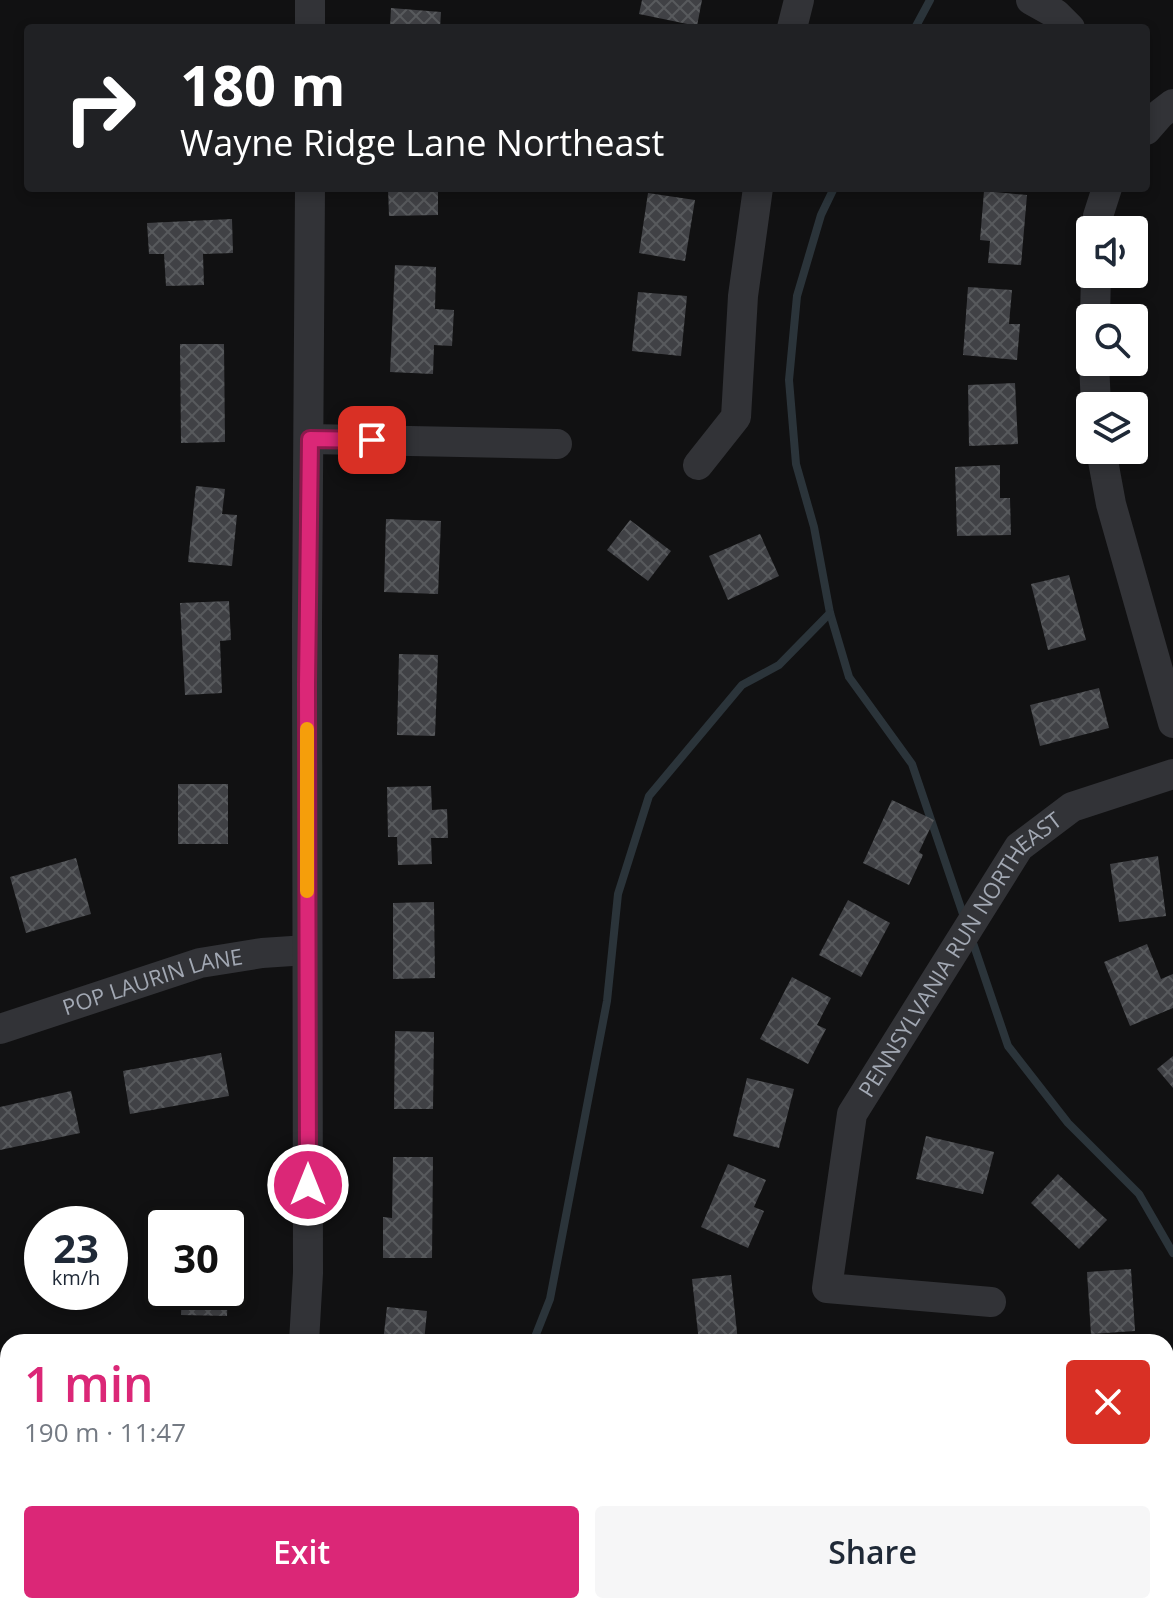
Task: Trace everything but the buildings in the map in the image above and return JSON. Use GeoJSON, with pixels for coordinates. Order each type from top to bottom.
{"type":"FeatureCollection","features":[{"type":"Feature","properties":{"kind":"street"},"geometry":{"type":"LineString","coordinates":[[310,0],[310,24]]}},
{"type":"Feature","properties":{"kind":"street"},"geometry":{"type":"LineString","coordinates":[[793,24],[799,0]]}},
{"type":"Feature","properties":{"kind":"street"},"geometry":{"type":"LineString","coordinates":[[1031,0],[1056,14],[1066,24]]}},
{"type":"Feature","properties":{"kind":"street"},"geometry":{"type":"LineString","coordinates":[[304,1334],[308,1273],[310,192]]}},
{"type":"Feature","properties":{"kind":"street"},"geometry":{"type":"LineString","coordinates":[[698,465],[736,417],[743,296],[757,192]]}},
{"type":"Feature","properties":{"kind":"street"},"geometry":{"type":"LineString","coordinates":[[1098,216],[1106,192]]}},
{"type":"Feature","properties":{"kind":"street"},"geometry":{"type":"LineString","coordinates":[[310,439],[557,444]]}},
{"type":"Feature","properties":{"kind":"street"},"geometry":{"type":"LineString","coordinates":[[1104,464],[1111,504],[1173,723]]}},
{"type":"Feature","properties":{"kind":"street","name":"PENNSYLVANIA RUN NORTHEAST"},"geometry":{"type":"LineString","coordinates":[[991,1302],[827,1288],[852,1114],[1019,847],[1072,807],[1173,774]]}},
{"type":"Feature","properties":{"kind":"street","name":"POP LAURIN LANE"},"geometry":{"type":"LineString","coordinates":[[0,1029],[200,963],[262,953],[307,950]]}},
{"type":"Feature","properties":{"kind":"waterway"},"geometry":{"type":"LineString","coordinates":[[917,24],[930,0]]}},
{"type":"Feature","properties":{"kind":"waterway"},"geometry":{"type":"LineString","coordinates":[[832,192],[821,215],[797,296],[789,380],[796,464],[814,527],[830,613],[849,677],[912,764],[965,920]]}},
{"type":"Feature","properties":{"kind":"waterway"},"geometry":{"type":"LineString","coordinates":[[536,1334],[550,1299],[607,1001],[618,894],[649,796],[742,685],[779,665],[830,613]]}},
{"type":"Feature","properties":{"kind":"waterway"},"geometry":{"type":"LineString","coordinates":[[971,937],[1008,1046],[1068,1123],[1139,1194],[1173,1253]]}},
{"type":"Feature","properties":{"kind":"slow traffic"},"geometry":{"type":"LineString","coordinates":[[307,729],[307,891]]}},
{"type":"Feature","properties":{"kind":"route"},"geometry":{"type":"LineString","coordinates":[[308,1185],[310,439],[372,440]]}}]}
